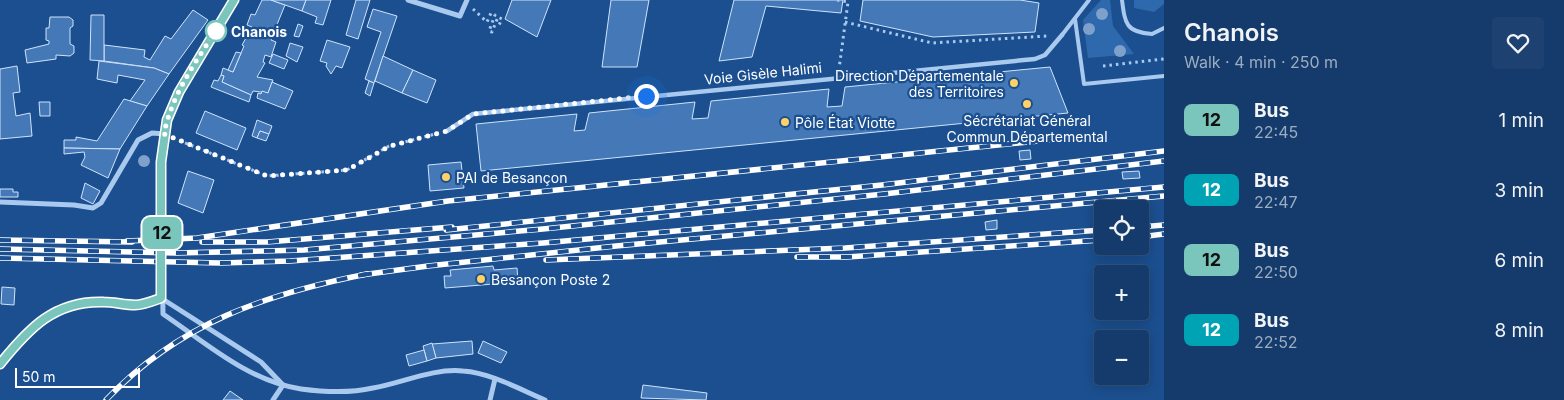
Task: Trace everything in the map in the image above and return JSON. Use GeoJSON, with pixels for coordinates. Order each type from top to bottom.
{"type":"FeatureCollection","features":[{"type":"Feature","properties":{"kind":"street"},"geometry":{"type":"LineString","coordinates":[[234,0],[179,92],[167,120],[161,162],[161,298],[163,314],[252,375],[284,385],[325,391],[371,389],[445,371],[463,371],[495,378],[545,400]]}},
{"type":"Feature","properties":{"kind":"street"},"geometry":{"type":"LineString","coordinates":[[408,0],[460,16],[467,1]]}},
{"type":"Feature","properties":{"kind":"street","name":"Voie Gisèle Halimi"},"geometry":{"type":"LineString","coordinates":[[447,131],[473,114],[1034,59],[1044,55],[1062,35]]}},
{"type":"Feature","properties":{"kind":"street"},"geometry":{"type":"LineString","coordinates":[[0,202],[74,205],[93,208],[101,204],[138,140],[152,133],[164,134]]}},
{"type":"Feature","properties":{"kind":"street"},"geometry":{"type":"LineString","coordinates":[[0,364],[25,334],[53,312],[79,302],[137,305],[161,298],[261,362],[284,385]]}},
{"type":"Feature","properties":{"kind":"street"},"geometry":{"type":"LineString","coordinates":[[490,400],[495,378]]}},
{"type":"Feature","properties":{"kind":"street"},"geometry":{"type":"LineString","coordinates":[[273,400],[284,385]]}},
{"type":"Feature","properties":{"kind":"lane","name":"Voie Gisèle Halimi"},"geometry":{"type":"LineString","coordinates":[[1062,35],[1089,0]]}},
{"type":"Feature","properties":{"kind":"lane"},"geometry":{"type":"LineString","coordinates":[[1122,0],[1124,20],[1132,30],[1152,34],[1164,28]]}},
{"type":"Feature","properties":{"kind":"lane"},"geometry":{"type":"LineString","coordinates":[[1075,19],[1084,84],[1164,76]]}},
{"type":"Feature","properties":{"kind":"path"},"geometry":{"type":"LineString","coordinates":[[837,0],[848,1],[838,77]]}},
{"type":"Feature","properties":{"kind":"path"},"geometry":{"type":"LineString","coordinates":[[467,1],[487,22],[491,13],[495,15],[489,31],[492,32],[498,17],[502,19],[498,27]]}},
{"type":"Feature","properties":{"kind":"path"},"geometry":{"type":"LineString","coordinates":[[845,22],[932,43],[1062,35]]}},
{"type":"Feature","properties":{"kind":"path"},"geometry":{"type":"LineString","coordinates":[[1102,66],[1164,60]]}},
{"type":"Feature","properties":{"kind":"path"},"geometry":{"type":"LineString","coordinates":[[164,134],[267,176],[347,170],[390,146],[447,131]]}},
{"type":"Feature","properties":{"kind":"shaded area"},"geometry":{"type":"Polygon","coordinates":[[[1101,0],[1110,0],[1113,26],[1134,54],[1088,58],[1083,20],[1101,0]]]}},
{"type":"Feature","properties":{"kind":"shaded area"},"geometry":{"type":"Polygon","coordinates":[[[1134,0],[1164,0],[1164,4],[1154,12],[1134,8],[1134,0]]]}},
{"type":"Feature","properties":{"kind":"building"},"geometry":{"type":"Polygon","coordinates":[[[262,0],[271,0],[285,5],[276,27],[279,28],[271,40],[276,42],[271,57],[265,55],[263,62],[265,63],[257,77],[273,80],[268,93],[253,91],[251,95],[222,82],[224,76],[221,75],[223,68],[233,72],[244,46],[242,45],[252,27],[247,25],[251,14],[255,15],[262,0]]]}},
{"type":"Feature","properties":{"kind":"building"},"geometry":{"type":"Polygon","coordinates":[[[271,0],[306,0],[302,11],[271,0]]]}},
{"type":"Feature","properties":{"kind":"building"},"geometry":{"type":"Polygon","coordinates":[[[306,0],[331,0],[323,25],[315,23],[317,17],[302,11],[306,0]]]}},
{"type":"Feature","properties":{"kind":"building"},"geometry":{"type":"Polygon","coordinates":[[[356,0],[370,0],[358,39],[346,35],[356,0]]]}},
{"type":"Feature","properties":{"kind":"building"},"geometry":{"type":"Polygon","coordinates":[[[512,0],[551,0],[537,37],[505,19],[512,0]]]}},
{"type":"Feature","properties":{"kind":"building"},"geometry":{"type":"Polygon","coordinates":[[[611,0],[649,0],[637,67],[602,67],[611,0]]]}},
{"type":"Feature","properties":{"kind":"building"},"geometry":{"type":"Polygon","coordinates":[[[734,0],[843,0],[841,13],[766,6],[752,57],[719,61],[734,0]]]}},
{"type":"Feature","properties":{"kind":"building"},"geometry":{"type":"Polygon","coordinates":[[[863,0],[1020,0],[1039,3],[1035,32],[933,37],[860,21],[863,0]]]}},
{"type":"Feature","properties":{"kind":"building"},"geometry":{"type":"Polygon","coordinates":[[[373,9],[397,16],[374,83],[365,79],[381,32],[367,27],[373,9]]]}},
{"type":"Feature","properties":{"kind":"building"},"geometry":{"type":"Polygon","coordinates":[[[193,10],[208,20],[169,74],[154,68],[104,61],[104,45],[145,50],[144,57],[150,60],[165,36],[171,39],[193,10]]]}},
{"type":"Feature","properties":{"kind":"building"},"geometry":{"type":"Polygon","coordinates":[[[91,15],[104,15],[104,61],[90,60],[91,15]]]}},
{"type":"Feature","properties":{"kind":"building"},"geometry":{"type":"Polygon","coordinates":[[[50,17],[69,17],[73,20],[73,26],[70,28],[70,44],[74,46],[74,53],[70,56],[56,55],[56,59],[27,63],[25,50],[49,44],[49,41],[46,40],[46,28],[49,28],[50,17]]]}},
{"type":"Feature","properties":{"kind":"building"},"geometry":{"type":"Polygon","coordinates":[[[298,24],[303,26],[299,37],[294,36],[298,24]]]}},
{"type":"Feature","properties":{"kind":"building"},"geometry":{"type":"Polygon","coordinates":[[[327,40],[350,47],[342,68],[336,66],[331,74],[326,66],[327,63],[320,61],[327,40]]]}},
{"type":"Feature","properties":{"kind":"building"},"geometry":{"type":"Polygon","coordinates":[[[290,43],[303,47],[297,62],[286,56],[290,43]]]}},
{"type":"Feature","properties":{"kind":"building"},"geometry":{"type":"Polygon","coordinates":[[[236,52],[241,53],[233,72],[228,70],[236,52]]]}},
{"type":"Feature","properties":{"kind":"building"},"geometry":{"type":"Polygon","coordinates":[[[273,54],[288,60],[284,69],[269,63],[273,54]]]}},
{"type":"Feature","properties":{"kind":"building"},"geometry":{"type":"Polygon","coordinates":[[[383,56],[413,70],[402,93],[375,81],[383,56]]]}},
{"type":"Feature","properties":{"kind":"building"},"geometry":{"type":"Polygon","coordinates":[[[99,61],[154,68],[169,74],[147,106],[130,101],[145,80],[118,75],[117,83],[97,79],[99,61]]]}},
{"type":"Feature","properties":{"kind":"building"},"geometry":{"type":"Polygon","coordinates":[[[17,66],[20,92],[13,93],[16,116],[30,113],[32,136],[0,139],[0,69],[17,66]]]}},
{"type":"Feature","properties":{"kind":"building","name":"Pôle État Viotte"},"geometry":{"type":"Polygon","coordinates":[[[1050,67],[1068,113],[481,171],[476,124],[577,114],[574,131],[585,130],[589,113],[695,102],[692,119],[708,118],[711,101],[829,89],[827,107],[842,106],[845,87],[1050,67]]]}},
{"type":"Feature","properties":{"kind":"building"},"geometry":{"type":"Polygon","coordinates":[[[413,70],[436,80],[427,103],[402,93],[413,70]]]}},
{"type":"Feature","properties":{"kind":"building"},"geometry":{"type":"Polygon","coordinates":[[[221,75],[224,76],[222,82],[251,95],[249,102],[211,87],[214,80],[218,81],[221,75]]]}},
{"type":"Feature","properties":{"kind":"building"},"geometry":{"type":"Polygon","coordinates":[[[369,81],[374,83],[370,96],[365,93],[369,81]]]}},
{"type":"Feature","properties":{"kind":"building"},"geometry":{"type":"Polygon","coordinates":[[[272,82],[293,91],[285,109],[257,98],[258,93],[261,94],[262,91],[268,93],[272,82]]]}},
{"type":"Feature","properties":{"kind":"building"},"geometry":{"type":"Polygon","coordinates":[[[124,99],[147,106],[120,149],[64,148],[64,140],[76,140],[76,137],[97,141],[124,99]]]}},
{"type":"Feature","properties":{"kind":"building"},"geometry":{"type":"Polygon","coordinates":[[[39,102],[50,102],[50,116],[40,116],[39,102]]]}},
{"type":"Feature","properties":{"kind":"building"},"geometry":{"type":"Polygon","coordinates":[[[205,111],[246,128],[237,150],[196,133],[205,111]]]}},
{"type":"Feature","properties":{"kind":"building"},"geometry":{"type":"Polygon","coordinates":[[[257,120],[272,126],[269,134],[260,131],[257,138],[252,136],[257,120]]]}},
{"type":"Feature","properties":{"kind":"building"},"geometry":{"type":"Polygon","coordinates":[[[260,131],[269,134],[266,141],[257,138],[260,131]]]}},
{"type":"Feature","properties":{"kind":"building"},"geometry":{"type":"Polygon","coordinates":[[[64,148],[120,149],[108,178],[81,165],[85,157],[84,152],[64,154],[64,148]]]}},
{"type":"Feature","properties":{"kind":"building"},"geometry":{"type":"Polygon","coordinates":[[[1030,150],[1031,159],[1020,160],[1019,151],[1030,150]]]}},
{"type":"Feature","properties":{"kind":"building","name":"PAI de Besançon"},"geometry":{"type":"Polygon","coordinates":[[[461,162],[464,188],[430,191],[428,165],[461,162]]]}},
{"type":"Feature","properties":{"kind":"building"},"geometry":{"type":"Polygon","coordinates":[[[188,171],[214,180],[203,213],[178,203],[188,171]]]}},
{"type":"Feature","properties":{"kind":"building"},"geometry":{"type":"Polygon","coordinates":[[[1139,171],[1140,178],[1123,179],[1122,172],[1139,171]]]}},
{"type":"Feature","properties":{"kind":"building"},"geometry":{"type":"Polygon","coordinates":[[[85,183],[100,191],[93,204],[81,198],[85,183]]]}},
{"type":"Feature","properties":{"kind":"building"},"geometry":{"type":"Polygon","coordinates":[[[0,189],[13,189],[13,192],[18,192],[18,197],[0,197],[0,189]]]}},
{"type":"Feature","properties":{"kind":"building"},"geometry":{"type":"Polygon","coordinates":[[[997,220],[997,229],[986,230],[985,222],[997,220]]]}},
{"type":"Feature","properties":{"kind":"building","name":"Besançon Poste 2"},"geometry":{"type":"Polygon","coordinates":[[[493,266],[494,270],[517,268],[518,282],[445,288],[444,276],[451,276],[450,270],[493,266]]]}},
{"type":"Feature","properties":{"kind":"building"},"geometry":{"type":"Polygon","coordinates":[[[2,287],[15,288],[14,305],[1,304],[2,287]]]}},
{"type":"Feature","properties":{"kind":"building"},"geometry":{"type":"Polygon","coordinates":[[[472,341],[473,354],[436,358],[432,344],[472,341]]]}},
{"type":"Feature","properties":{"kind":"building"},"geometry":{"type":"Polygon","coordinates":[[[483,341],[507,352],[501,363],[478,353],[483,341]]]}},
{"type":"Feature","properties":{"kind":"building"},"geometry":{"type":"Polygon","coordinates":[[[432,343],[436,358],[427,361],[423,346],[432,343]]]}},
{"type":"Feature","properties":{"kind":"building"},"geometry":{"type":"Polygon","coordinates":[[[424,350],[427,361],[409,366],[406,355],[424,350]]]}},
{"type":"Feature","properties":{"kind":"building"},"geometry":{"type":"Polygon","coordinates":[[[643,385],[707,393],[706,400],[641,398],[643,385]]]}},
{"type":"Feature","properties":{"kind":"building"},"geometry":{"type":"Polygon","coordinates":[[[230,391],[243,400],[223,400],[230,391]]]}},
{"type":"Feature","properties":{"kind":"railway"},"geometry":{"type":"LineString","coordinates":[[127,241],[197,238],[448,201],[1058,139]]}},
{"type":"Feature","properties":{"kind":"railway"},"geometry":{"type":"LineString","coordinates":[[446,230],[882,185],[1164,151]]}},
{"type":"Feature","properties":{"kind":"railway"},"geometry":{"type":"LineString","coordinates":[[0,249],[176,253],[304,250],[543,229],[884,194],[1164,161]]}},
{"type":"Feature","properties":{"kind":"railway"},"geometry":{"type":"LineString","coordinates":[[0,258],[220,263],[290,261],[543,243],[1164,187]]}},
{"type":"Feature","properties":{"kind":"railway"},"geometry":{"type":"LineString","coordinates":[[361,275],[616,246],[1164,196]]}},
{"type":"Feature","properties":{"kind":"railway"},"geometry":{"type":"LineString","coordinates":[[1149,226],[1164,225]]}},
{"type":"Feature","properties":{"kind":"railway"},"geometry":{"type":"LineString","coordinates":[[202,242],[267,242],[452,227]]}},
{"type":"Feature","properties":{"kind":"railway"},"geometry":{"type":"LineString","coordinates":[[546,260],[845,248],[1094,231]]}},
{"type":"Feature","properties":{"kind":"railway"},"geometry":{"type":"LineString","coordinates":[[1149,236],[1164,234]]}},
{"type":"Feature","properties":{"kind":"railway"},"geometry":{"type":"LineString","coordinates":[[0,240],[132,242]]}},
{"type":"Feature","properties":{"kind":"railway"},"geometry":{"type":"LineString","coordinates":[[797,257],[847,257],[1094,241]]}},
{"type":"Feature","properties":{"kind":"railway"},"geometry":{"type":"LineString","coordinates":[[106,400],[134,373],[163,351],[194,332],[226,316],[259,302],[294,291],[367,274]]}},
{"type":"Feature","properties":{"kind":"bus line","name":"12"},"geometry":{"type":"LineString","coordinates":[[0,364],[25,334],[53,312],[79,302],[137,305],[161,298],[163,281],[161,162],[167,120],[179,92],[234,0]]}},
{"type":"Feature","properties":{"kind":"place","name":"Chanois"},"geometry":{"type":"Point","coordinates":[216,31]}},
{"type":"Feature","properties":{"kind":"place","name":"Direction Départementale des Territoires"},"geometry":{"type":"Point","coordinates":[1014,83]}},
{"type":"Feature","properties":{"kind":"place","name":"Sécrétariat Général Commun Départemental"},"geometry":{"type":"Point","coordinates":[1027,104]}},
{"type":"Feature","properties":{"kind":"place","name":"Pôle État Viotte"},"geometry":{"type":"Point","coordinates":[785,122]}},
{"type":"Feature","properties":{"kind":"place","name":"PAI de Besançon"},"geometry":{"type":"Point","coordinates":[446,177]}},
{"type":"Feature","properties":{"kind":"place","name":"Besançon Poste 2"},"geometry":{"type":"Point","coordinates":[481,279]}},
{"type":"Feature","properties":{"kind":"route"},"geometry":{"type":"LineString","coordinates":[[216,31],[179,92],[167,120],[164,134],[267,176],[347,170],[390,146],[447,131],[473,114],[646,96]]}}]}
